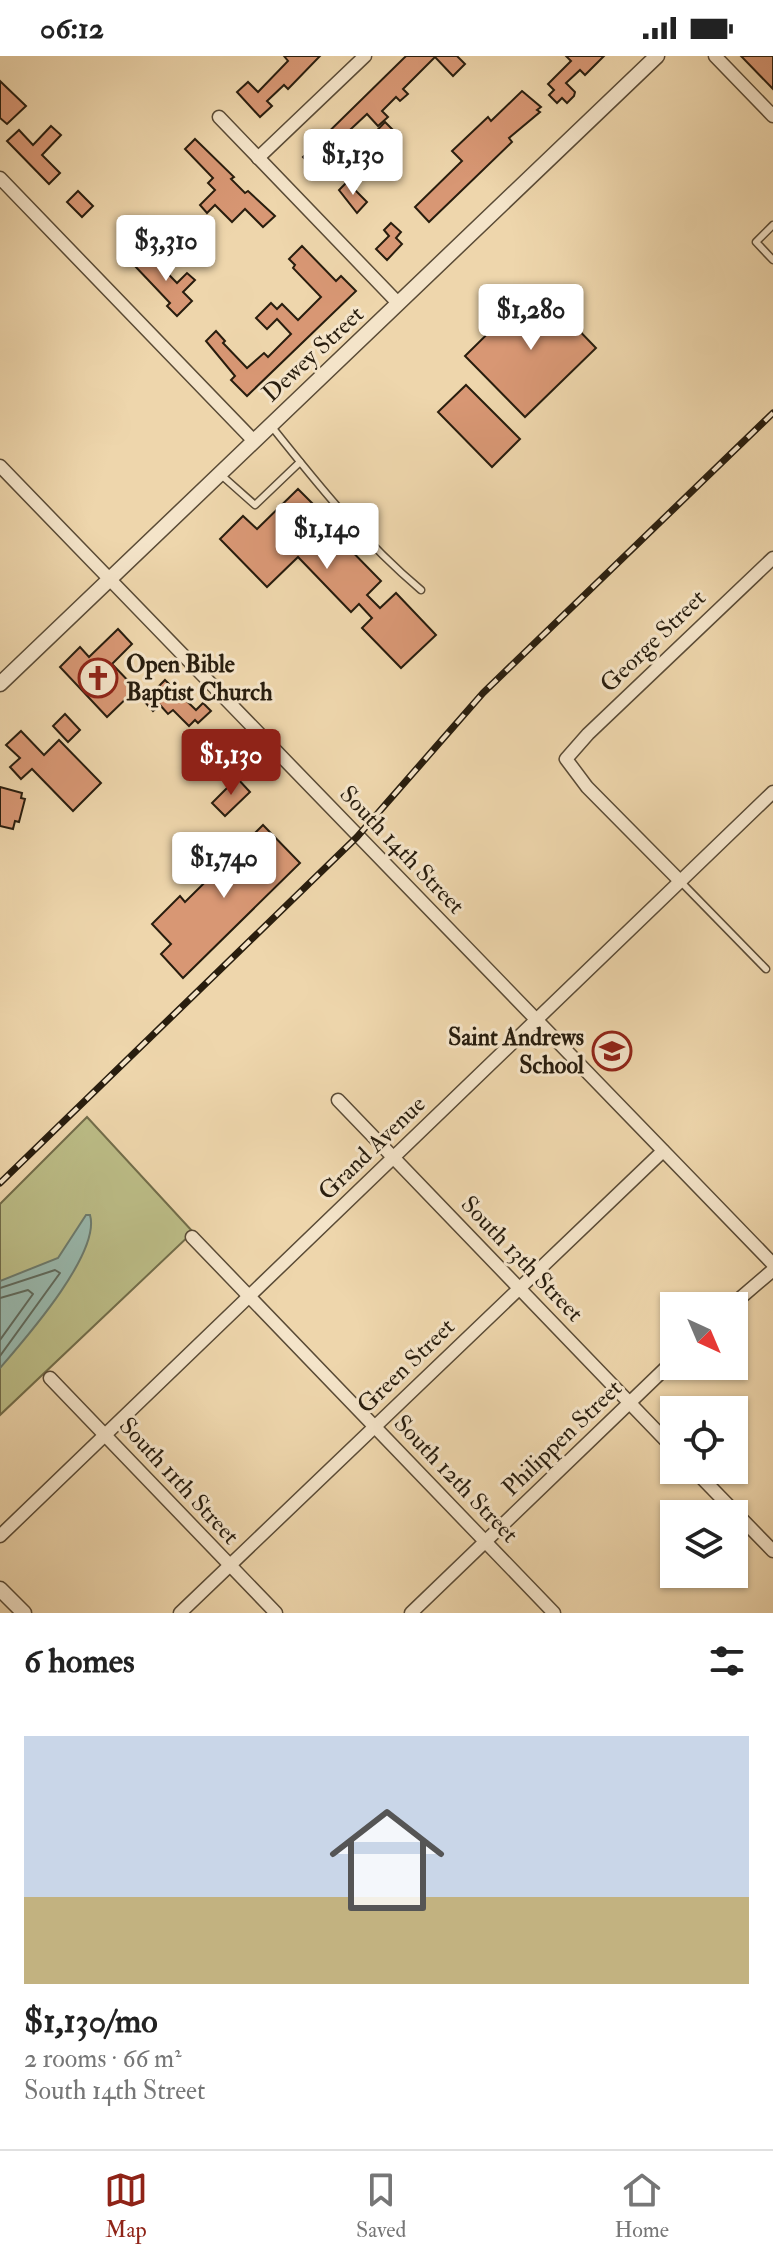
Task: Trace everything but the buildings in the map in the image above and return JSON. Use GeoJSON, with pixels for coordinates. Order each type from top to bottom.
{"type":"FeatureCollection","features":[{"type":"Feature","properties":{"kind":"street"},"geometry":{"type":"LineString","coordinates":[[258,158],[365,56]]}},
{"type":"Feature","properties":{"kind":"street","name":"Dewey Street"},"geometry":{"type":"LineString","coordinates":[[0,684],[657,56]]}},
{"type":"Feature","properties":{"kind":"street"},"geometry":{"type":"LineString","coordinates":[[715,56],[773,116]]}},
{"type":"Feature","properties":{"kind":"street"},"geometry":{"type":"LineString","coordinates":[[219,117],[398,303]]}},
{"type":"Feature","properties":{"kind":"street"},"geometry":{"type":"LineString","coordinates":[[0,178],[253,440]]}},
{"type":"Feature","properties":{"kind":"street","name":"South 14th Street"},"geometry":{"type":"LineString","coordinates":[[0,466],[773,1267]]}},
{"type":"Feature","properties":{"kind":"street","name":"George Street"},"geometry":{"type":"LineString","coordinates":[[680,881],[587,787],[566,759],[588,734],[773,558]]}},
{"type":"Feature","properties":{"kind":"street","name":"Grand Avenue"},"geometry":{"type":"LineString","coordinates":[[0,1536],[773,792]]}},
{"type":"Feature","properties":{"kind":"street","name":"South 13th Street"},"geometry":{"type":"LineString","coordinates":[[338,1100],[660,1435]]}},
{"type":"Feature","properties":{"kind":"street","name":"Green Street"},"geometry":{"type":"LineString","coordinates":[[180,1613],[663,1151]]}},
{"type":"Feature","properties":{"kind":"street","name":"South 12th Street"},"geometry":{"type":"LineString","coordinates":[[192,1237],[554,1613]]}},
{"type":"Feature","properties":{"kind":"street"},"geometry":{"type":"LineString","coordinates":[[746,1292],[773,1267]]}},
{"type":"Feature","properties":{"kind":"street","name":"Philippen Street"},"geometry":{"type":"LineString","coordinates":[[411,1613],[660,1373]]}},
{"type":"Feature","properties":{"kind":"street","name":"South 11th Street"},"geometry":{"type":"LineString","coordinates":[[50,1378],[276,1613]]}},
{"type":"Feature","properties":{"kind":"street"},"geometry":{"type":"LineString","coordinates":[[708,1484],[773,1551]]}},
{"type":"Feature","properties":{"kind":"street"},"geometry":{"type":"LineString","coordinates":[[0,1589],[24,1613]]}},
{"type":"Feature","properties":{"kind":"lane"},"geometry":{"type":"LineString","coordinates":[[773,225],[756,242],[773,260]]}},
{"type":"Feature","properties":{"kind":"lane"},"geometry":{"type":"LineString","coordinates":[[270,424],[380,556],[421,590]]}},
{"type":"Feature","properties":{"kind":"lane"},"geometry":{"type":"LineString","coordinates":[[219,473],[255,505],[300,462]]}},
{"type":"Feature","properties":{"kind":"lane"},"geometry":{"type":"LineString","coordinates":[[680,881],[766,969]]}},
{"type":"Feature","properties":{"kind":"green space"},"geometry":{"type":"Polygon","coordinates":[[[87,1117],[193,1232],[0,1415],[0,1204],[87,1117]]]}},
{"type":"Feature","properties":{"kind":"water"},"geometry":{"type":"Polygon","coordinates":[[[86,1215],[90,1215],[90,1231],[73,1272],[42,1317],[0,1368],[0,1281],[58,1258],[86,1215]]]}},
{"type":"Feature","properties":{"kind":"railway"},"geometry":{"type":"LineString","coordinates":[[0,1183],[357,837],[483,693],[773,413]]}},
{"type":"Feature","properties":{"kind":"place","name":"Open Bible Baptist Church"},"geometry":{"type":"Point","coordinates":[98,678]}},
{"type":"Feature","properties":{"kind":"place","name":"Saint Andrews School"},"geometry":{"type":"Point","coordinates":[612,1051]}}]}
